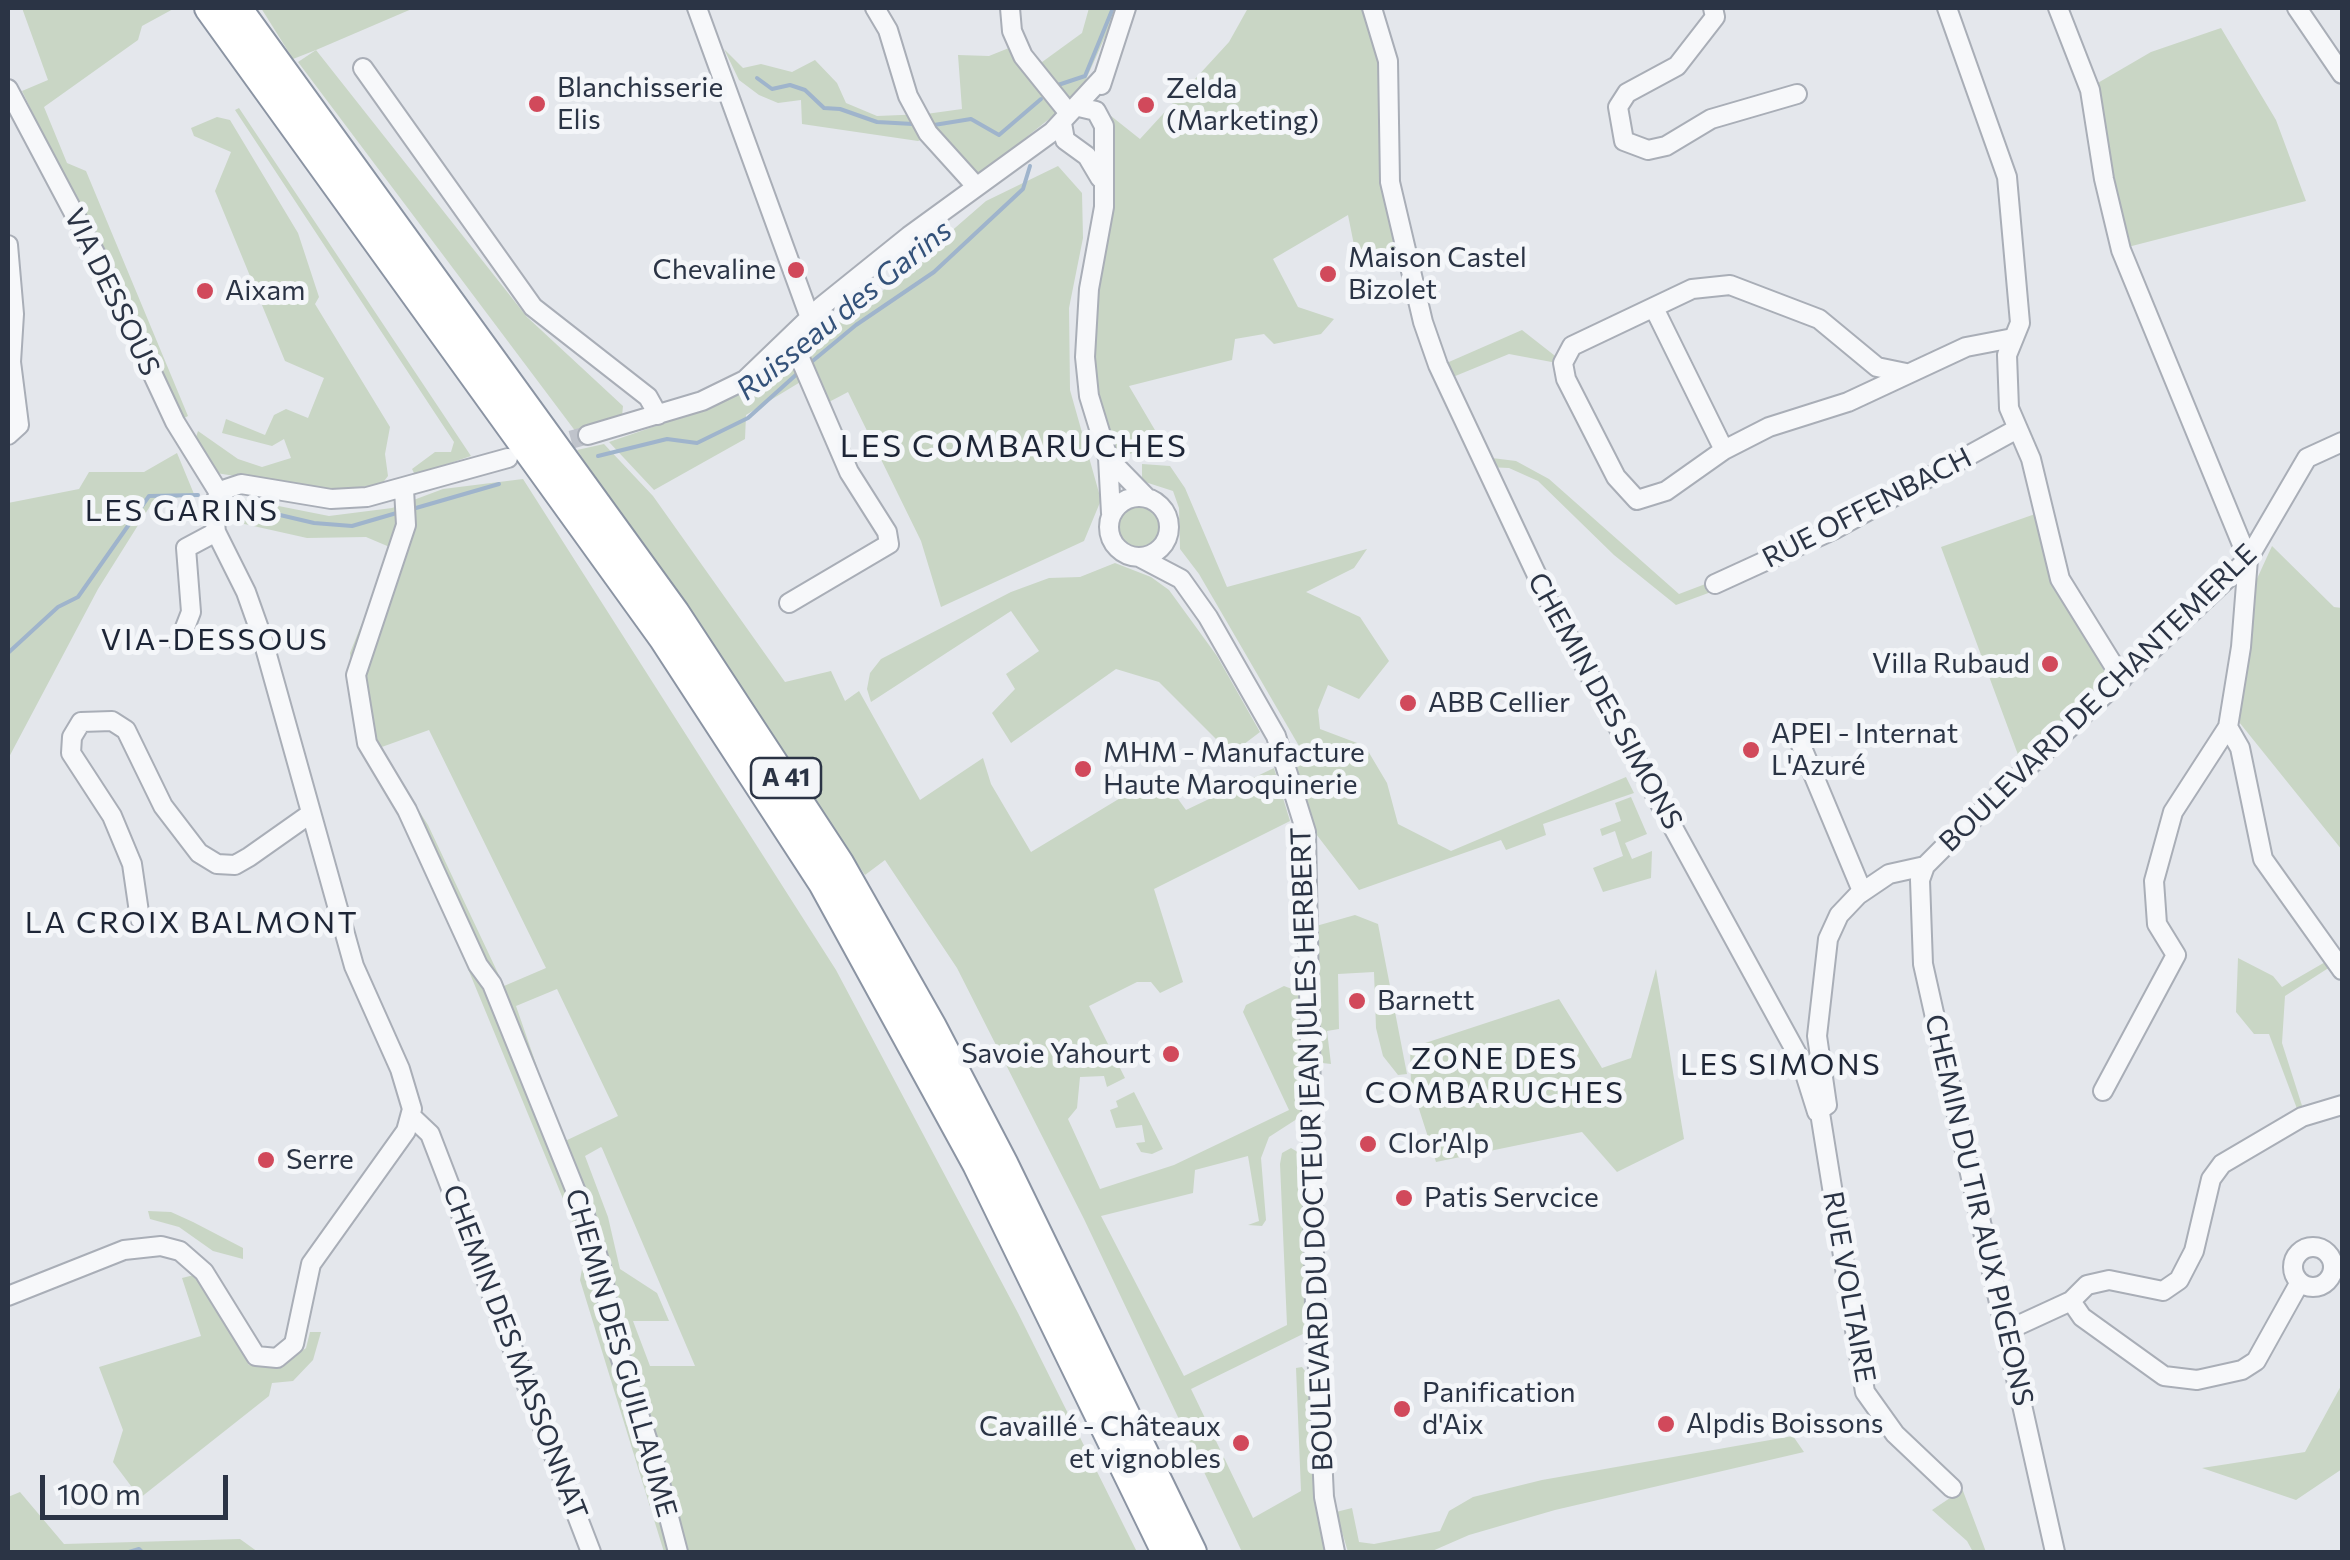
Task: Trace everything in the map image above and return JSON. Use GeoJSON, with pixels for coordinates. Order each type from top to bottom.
{"type":"FeatureCollection","features":[{"type":"Feature","properties":{"kind":"highway","name":"A 41"},"geometry":{"type":"LineString","coordinates":[[209,8],[664,639],[823,883],[977,1164],[1166,1552]]}},
{"type":"Feature","properties":{"kind":"highway","name":"A 41"},"geometry":{"type":"LineString","coordinates":[[237,8],[675,614],[838,863],[924,1011],[1004,1165],[1192,1552]]}},
{"type":"Feature","properties":{"kind":"street"},"geometry":{"type":"LineString","coordinates":[[697,8],[810,318]]}},
{"type":"Feature","properties":{"kind":"street"},"geometry":{"type":"LineString","coordinates":[[875,8],[888,30],[908,96],[928,134],[976,186]]}},
{"type":"Feature","properties":{"kind":"street"},"geometry":{"type":"LineString","coordinates":[[1010,8],[1012,31],[1024,56],[1070,114],[1073,146],[1097,170],[1105,192]]}},
{"type":"Feature","properties":{"kind":"street"},"geometry":{"type":"LineString","coordinates":[[1126,8],[1103,77],[1100,115],[1105,192],[1089,289],[1085,357],[1088,396],[1108,458],[1108,530],[1115,546],[1181,579]]}},
{"type":"Feature","properties":{"kind":"street","name":"CHEMIN DES SIMONS"},"geometry":{"type":"LineString","coordinates":[[1372,8],[1388,61],[1390,182],[1438,365],[1540,584],[1798,1054],[1814,1108],[1820,1112]]}},
{"type":"Feature","properties":{"kind":"street"},"geometry":{"type":"LineString","coordinates":[[1712,8],[1715,17],[1676,66],[1627,93],[1618,106],[1624,140],[1648,150],[1666,146],[1710,118],[1797,94]]}},
{"type":"Feature","properties":{"kind":"street"},"geometry":{"type":"LineString","coordinates":[[1947,8],[2007,178],[2020,323],[2010,347],[2009,408],[2031,459],[2060,579],[2122,679]]}},
{"type":"Feature","properties":{"kind":"street"},"geometry":{"type":"LineString","coordinates":[[2058,8],[2090,90],[2104,180],[2125,258],[2248,559],[2241,647],[2228,728],[2191,778],[2160,846],[2154,880],[2157,924],[2176,955],[2103,1090]]}},
{"type":"Feature","properties":{"kind":"street"},"geometry":{"type":"LineString","coordinates":[[2298,8],[2342,74]]}},
{"type":"Feature","properties":{"kind":"street"},"geometry":{"type":"LineString","coordinates":[[363,68],[533,306],[648,397],[658,414]]}},
{"type":"Feature","properties":{"kind":"street"},"geometry":{"type":"LineString","coordinates":[[588,434],[726,392],[792,350],[810,318],[976,186],[1028,150],[1070,114],[1103,77]]}},
{"type":"Feature","properties":{"kind":"street","name":"VIA DESSOUS"},"geometry":{"type":"LineString","coordinates":[[8,89],[104,270],[174,422],[203,474],[219,493]]}},
{"type":"Feature","properties":{"kind":"street"},"geometry":{"type":"LineString","coordinates":[[1070,114],[1100,115]]}},
{"type":"Feature","properties":{"kind":"street"},"geometry":{"type":"LineString","coordinates":[[1028,150],[1094,147],[1102,138]]}},
{"type":"Feature","properties":{"kind":"street"},"geometry":{"type":"LineString","coordinates":[[8,244],[14,314],[10,362],[18,425],[8,435]]}},
{"type":"Feature","properties":{"kind":"street"},"geometry":{"type":"LineString","coordinates":[[1906,373],[1878,367],[1819,319],[1730,285],[1692,289],[1572,346],[1563,364],[1566,379],[1616,477],[1637,500],[1666,491],[1724,450],[1769,427],[1872,390],[1966,347],[2010,347]]}},
{"type":"Feature","properties":{"kind":"street"},"geometry":{"type":"LineString","coordinates":[[1654,308],[1724,450]]}},
{"type":"Feature","properties":{"kind":"street"},"geometry":{"type":"LineString","coordinates":[[789,603],[889,544],[887,532],[849,472],[808,374],[792,350]]}},
{"type":"Feature","properties":{"kind":"street"},"geometry":{"type":"LineString","coordinates":[[1872,390],[1878,367]]}},
{"type":"Feature","properties":{"kind":"street"},"geometry":{"type":"LineString","coordinates":[[627,381],[636,420]]}},
{"type":"Feature","properties":{"kind":"street","name":"RUE OFFENBACH"},"geometry":{"type":"LineString","coordinates":[[1715,584],[1833,530],[2017,428]]}},
{"type":"Feature","properties":{"kind":"street","name":"BOULEVARD DE CHANTEMERLE"},"geometry":{"type":"LineString","coordinates":[[1922,873],[2248,559],[2307,458],[2342,442]]}},
{"type":"Feature","properties":{"kind":"street"},"geometry":{"type":"LineString","coordinates":[[8,1296],[124,1250],[161,1246],[180,1251],[204,1272],[250,1351],[270,1360],[284,1355],[294,1344],[302,1291],[312,1264],[409,1124],[408,1090],[354,966],[254,610],[216,532],[213,504],[219,493],[241,484],[406,504],[508,458]]}},
{"type":"Feature","properties":{"kind":"street"},"geometry":{"type":"LineString","coordinates":[[1108,458],[1166,513],[1170,529],[1164,544],[1141,558]]}},
{"type":"Feature","properties":{"kind":"street"},"geometry":{"type":"LineString","coordinates":[[1111,513],[1131,498],[1147,498]]}},
{"type":"Feature","properties":{"kind":"street","name":"CHEMIN DES GUILLAUME"},"geometry":{"type":"LineString","coordinates":[[406,504],[356,675],[367,743],[407,810],[478,965],[492,984],[583,1209],[601,1267],[614,1338],[649,1442],[678,1552]]}},
{"type":"Feature","properties":{"kind":"street"},"geometry":{"type":"LineString","coordinates":[[179,643],[191,612],[186,548],[216,532]]}},
{"type":"Feature","properties":{"kind":"street","name":"BOULEVARD DU DOCTEUR JEAN JULES HERBERT"},"geometry":{"type":"LineString","coordinates":[[1164,544],[1276,736],[1306,832],[1315,1308],[1324,1498],[1335,1552]]}},
{"type":"Feature","properties":{"kind":"street"},"geometry":{"type":"LineString","coordinates":[[140,919],[132,864],[112,816],[70,753],[72,737],[81,722],[112,721],[126,730],[163,806],[199,852],[217,864],[235,865],[249,858],[310,814]]}},
{"type":"Feature","properties":{"kind":"street"},"geometry":{"type":"LineString","coordinates":[[2228,728],[2240,748],[2263,858],[2342,970]]}},
{"type":"Feature","properties":{"kind":"street"},"geometry":{"type":"LineString","coordinates":[[1798,738],[1862,891]]}},
{"type":"Feature","properties":{"kind":"street"},"geometry":{"type":"LineString","coordinates":[[1820,1112],[1827,1105],[1817,1036],[1828,939],[1838,915],[1862,891],[1895,872],[1922,873]]}},
{"type":"Feature","properties":{"kind":"street","name":"CHEMIN DU TIR AUX PIGEONS"},"geometry":{"type":"LineString","coordinates":[[1922,873],[1923,964],[2012,1324],[2054,1552]]}},
{"type":"Feature","properties":{"kind":"street"},"geometry":{"type":"LineString","coordinates":[[2012,1324],[2071,1301],[2087,1285],[2108,1280],[2162,1291],[2179,1280],[2194,1251],[2211,1179],[2222,1164],[2302,1117],[2342,1105]]}},
{"type":"Feature","properties":{"kind":"street","name":"RUE VOLTAIRE"},"geometry":{"type":"LineString","coordinates":[[1820,1112],[1865,1392],[1895,1434],[1952,1488]]}},
{"type":"Feature","properties":{"kind":"street","name":"CHEMIN DES MASSONNAT"},"geometry":{"type":"LineString","coordinates":[[409,1124],[436,1152],[590,1552]]}},
{"type":"Feature","properties":{"kind":"street"},"geometry":{"type":"LineString","coordinates":[[2071,1301],[2082,1317],[2164,1376],[2197,1380],[2242,1370],[2256,1361],[2300,1282]]}},
{"type":"Feature","properties":{"kind":"green space"},"geometry":{"type":"Polygon","coordinates":[[[22,8],[175,8],[142,26],[138,40],[44,107],[67,163],[86,171],[188,416],[182,419],[22,91],[48,80],[22,8]]]}},
{"type":"Feature","properties":{"kind":"green space"},"geometry":{"type":"Polygon","coordinates":[[[261,8],[414,8],[293,59],[261,8]]]}},
{"type":"Feature","properties":{"kind":"green space"},"geometry":{"type":"Polygon","coordinates":[[[1089,8],[1118,8],[1079,95],[978,176],[939,132],[918,141],[802,124],[801,100],[778,103],[759,95],[739,80],[724,49],[743,68],[761,64],[792,72],[815,60],[837,83],[846,103],[877,116],[926,114],[962,109],[958,55],[989,56],[1009,48],[1038,65],[1082,33],[1089,8]]]}},
{"type":"Feature","properties":{"kind":"green space"},"geometry":{"type":"Polygon","coordinates":[[[1248,8],[1367,8],[1384,59],[1398,251],[1357,260],[1348,215],[1273,259],[1298,307],[1334,319],[1321,334],[1274,344],[1264,334],[1235,339],[1232,360],[1129,386],[1162,442],[1116,459],[1099,408],[1094,351],[1099,276],[1111,223],[1111,116],[1140,139],[1229,42],[1248,8]]]}},
{"type":"Feature","properties":{"kind":"green space"},"geometry":{"type":"Polygon","coordinates":[[[2221,28],[2276,120],[2306,201],[2128,247],[2096,84],[2151,52],[2221,28]]]}},
{"type":"Feature","properties":{"kind":"green space"},"geometry":{"type":"Polygon","coordinates":[[[316,50],[527,317],[623,406],[622,416],[576,432],[298,62],[316,50]]]}},
{"type":"Feature","properties":{"kind":"green space"},"geometry":{"type":"Polygon","coordinates":[[[239,108],[471,456],[415,475],[412,469],[435,452],[451,452],[454,442],[235,110],[239,108]]]}},
{"type":"Feature","properties":{"kind":"green space"},"geometry":{"type":"Polygon","coordinates":[[[217,117],[230,120],[298,233],[319,297],[315,304],[390,427],[385,454],[388,476],[381,485],[324,490],[216,473],[194,443],[198,431],[238,459],[262,467],[291,458],[284,439],[272,446],[222,433],[226,419],[265,435],[274,415],[286,409],[308,418],[324,378],[285,361],[215,191],[231,152],[194,136],[191,128],[217,117]]]}},
{"type":"Feature","properties":{"kind":"green space"},"geometry":{"type":"Polygon","coordinates":[[[1058,166],[1082,193],[1083,238],[1069,308],[1070,390],[1101,500],[1084,541],[941,607],[921,541],[848,392],[829,402],[805,352],[808,342],[879,294],[986,201],[1058,166]]]}},
{"type":"Feature","properties":{"kind":"green space"},"geometry":{"type":"Polygon","coordinates":[[[1522,330],[1559,359],[1557,363],[1509,354],[1448,379],[1442,365],[1522,330]]]}},
{"type":"Feature","properties":{"kind":"green space"},"geometry":{"type":"Polygon","coordinates":[[[793,360],[802,381],[746,415],[745,439],[654,490],[609,442],[714,406],[793,360]]]}},
{"type":"Feature","properties":{"kind":"green space"},"geometry":{"type":"Polygon","coordinates":[[[604,444],[653,496],[785,682],[831,671],[845,701],[859,691],[920,800],[983,758],[991,784],[1031,852],[1160,774],[1186,810],[1274,768],[1290,821],[1154,889],[1183,982],[1160,993],[1151,982],[1137,982],[1089,1006],[1125,1078],[1107,1087],[1104,1076],[1080,1077],[1077,1108],[1068,1119],[1100,1189],[1174,1165],[1289,1110],[1243,1012],[1246,1005],[1284,986],[1300,992],[1300,1117],[1269,1137],[1261,1158],[1266,1220],[1262,1226],[1248,1225],[1259,1221],[1248,1156],[1195,1170],[1193,1193],[1101,1216],[1184,1376],[1287,1325],[1280,1164],[1282,1153],[1291,1148],[1301,1154],[1307,1332],[1191,1389],[1253,1518],[1301,1491],[1296,1368],[1302,1367],[1308,1375],[1326,1552],[1242,1552],[1084,1219],[957,968],[885,860],[865,875],[577,450],[604,444]]]}},
{"type":"Feature","properties":{"kind":"green space"},"geometry":{"type":"Polygon","coordinates":[[[177,453],[194,494],[152,503],[98,589],[8,759],[8,503],[79,489],[89,472],[144,472],[177,453]]]}},
{"type":"Feature","properties":{"kind":"green space"},"geometry":{"type":"Polygon","coordinates":[[[1484,457],[1516,461],[1549,479],[1679,594],[1708,583],[1711,592],[1676,605],[1614,555],[1538,481],[1509,468],[1488,467],[1484,457]]]}},
{"type":"Feature","properties":{"kind":"green space"},"geometry":{"type":"Polygon","coordinates":[[[1142,464],[1170,466],[1185,488],[1227,587],[1367,549],[1354,568],[1306,592],[1360,617],[1389,661],[1359,699],[1328,685],[1318,710],[1320,729],[1365,746],[1387,783],[1398,824],[1451,851],[1626,777],[1634,793],[1543,824],[1546,835],[1506,850],[1501,840],[1359,890],[1313,830],[1295,763],[1299,746],[1199,574],[1180,549],[1179,508],[1173,491],[1142,481],[1142,464]]]}},
{"type":"Feature","properties":{"kind":"green space"},"geometry":{"type":"Polygon","coordinates":[[[523,479],[836,970],[1018,1313],[1137,1552],[664,1552],[580,1280],[585,1252],[354,693],[350,653],[392,548],[366,537],[307,538],[231,521],[233,497],[329,516],[392,508],[443,489],[523,479]],[[429,730],[379,748],[428,825],[504,986],[546,968],[429,730]],[[557,989],[516,1006],[563,1142],[618,1116],[557,989]],[[602,1148],[585,1156],[608,1217],[620,1269],[657,1293],[669,1321],[633,1321],[650,1366],[695,1366],[602,1148]]]}},
{"type":"Feature","properties":{"kind":"green space"},"geometry":{"type":"Polygon","coordinates":[[[1139,503],[1156,510],[1163,527],[1156,544],[1139,551],[1122,544],[1115,527],[1122,510],[1139,503]]]}},
{"type":"Feature","properties":{"kind":"green space"},"geometry":{"type":"Polygon","coordinates":[[[2038,513],[2057,581],[2109,680],[2020,760],[1941,547],[2038,513]]]}},
{"type":"Feature","properties":{"kind":"green space"},"geometry":{"type":"Polygon","coordinates":[[[2272,546],[2334,607],[2342,608],[2342,850],[2239,722],[2250,594],[2272,546]]]}},
{"type":"Feature","properties":{"kind":"green space"},"geometry":{"type":"Polygon","coordinates":[[[1115,563],[1151,577],[1169,590],[1217,656],[1260,732],[1231,754],[1159,682],[1116,669],[1011,743],[992,713],[1015,689],[1006,674],[1039,651],[1011,611],[871,702],[867,689],[870,673],[881,659],[1011,592],[1049,578],[1080,577],[1115,563]]]}},
{"type":"Feature","properties":{"kind":"green space"},"geometry":{"type":"Polygon","coordinates":[[[1631,797],[1647,834],[1625,843],[1632,859],[1652,851],[1651,878],[1603,892],[1593,868],[1623,856],[1615,831],[1602,836],[1600,829],[1621,821],[1615,803],[1631,797]]]}},
{"type":"Feature","properties":{"kind":"green space"},"geometry":{"type":"Polygon","coordinates":[[[1355,915],[1378,924],[1407,1074],[1398,1075],[1383,1056],[1376,1028],[1374,972],[1338,974],[1339,1029],[1327,1031],[1331,1064],[1314,1062],[1309,928],[1355,915]]]}},
{"type":"Feature","properties":{"kind":"green space"},"geometry":{"type":"Polygon","coordinates":[[[2238,958],[2273,976],[2282,987],[2327,961],[2330,967],[2285,996],[2282,1043],[2304,1112],[2299,1114],[2269,1034],[2254,1034],[2236,1012],[2238,958]]]}},
{"type":"Feature","properties":{"kind":"green space"},"geometry":{"type":"Polygon","coordinates":[[[1656,969],[1684,1139],[1617,1172],[1582,1132],[1436,1162],[1411,1084],[1410,1048],[1559,999],[1602,1068],[1631,1058],[1656,969]]]}},
{"type":"Feature","properties":{"kind":"green space"},"geometry":{"type":"Polygon","coordinates":[[[1134,1092],[1163,1149],[1152,1154],[1141,1152],[1136,1143],[1145,1142],[1142,1125],[1116,1128],[1110,1110],[1118,1107],[1116,1101],[1134,1092]]]}},
{"type":"Feature","properties":{"kind":"green space"},"geometry":{"type":"Polygon","coordinates":[[[148,1211],[171,1212],[193,1222],[243,1248],[243,1259],[213,1251],[179,1227],[150,1219],[148,1211]]]}},
{"type":"Feature","properties":{"kind":"green space"},"geometry":{"type":"Polygon","coordinates":[[[198,1274],[249,1365],[288,1362],[306,1348],[310,1332],[321,1332],[313,1360],[293,1381],[272,1383],[269,1396],[140,1498],[113,1462],[123,1430],[99,1367],[201,1336],[182,1278],[198,1274]]]}},
{"type":"Feature","properties":{"kind":"green space"},"geometry":{"type":"Polygon","coordinates":[[[2342,1384],[2342,1469],[2296,1500],[2202,1468],[2305,1452],[2342,1384]]]}},
{"type":"Feature","properties":{"kind":"green space"},"geometry":{"type":"Polygon","coordinates":[[[1793,1436],[1804,1452],[1555,1510],[1469,1535],[1430,1552],[1348,1552],[1336,1512],[1352,1508],[1359,1542],[1374,1544],[1440,1531],[1449,1511],[1473,1497],[1542,1480],[1793,1436]]]}},
{"type":"Feature","properties":{"kind":"green space"},"geometry":{"type":"Polygon","coordinates":[[[1958,1480],[1986,1552],[1973,1552],[1967,1541],[1932,1510],[1953,1496],[1958,1480]]]}},
{"type":"Feature","properties":{"kind":"green space"},"geometry":{"type":"Polygon","coordinates":[[[20,1492],[64,1544],[240,1539],[258,1552],[8,1552],[8,1497],[20,1492]]]}},
{"type":"Feature","properties":{"kind":"waterway"},"geometry":{"type":"LineString","coordinates":[[304,8],[325,8]]}},
{"type":"Feature","properties":{"kind":"waterway"},"geometry":{"type":"LineString","coordinates":[[1055,86],[1085,76],[1113,8]]}},
{"type":"Feature","properties":{"kind":"waterway"},"geometry":{"type":"LineString","coordinates":[[757,78],[772,89],[790,85],[805,90],[824,108],[840,109],[877,122],[913,124]]}},
{"type":"Feature","properties":{"kind":"waterway"},"geometry":{"type":"LineString","coordinates":[[934,125],[971,119],[999,135],[1041,99]]}},
{"type":"Feature","properties":{"kind":"waterway","name":"Ruisseau des Garins"},"geometry":{"type":"LineString","coordinates":[[809,364],[856,325],[934,272],[1023,189],[1030,166]]}},
{"type":"Feature","properties":{"kind":"waterway","name":"Ruisseau des Garins"},"geometry":{"type":"LineString","coordinates":[[598,456],[667,439],[697,443],[748,418],[798,373]]}},
{"type":"Feature","properties":{"kind":"waterway","name":"Ruisseau des Garins"},"geometry":{"type":"LineString","coordinates":[[409,510],[499,484]]}},
{"type":"Feature","properties":{"kind":"waterway","name":"Ruisseau des Garins"},"geometry":{"type":"LineString","coordinates":[[8,653],[58,607],[78,597],[149,496],[198,495]]}},
{"type":"Feature","properties":{"kind":"waterway","name":"Ruisseau des Garins"},"geometry":{"type":"LineString","coordinates":[[229,503],[314,523],[352,526],[400,512]]}},
{"type":"Feature","properties":{"kind":"waterway"},"geometry":{"type":"LineString","coordinates":[[129,1552],[142,1552]]}},
{"type":"Feature","properties":{"kind":"tunnel"},"geometry":{"type":"LineString","coordinates":[[545,447],[588,435]]}},
{"type":"Feature","properties":{"kind":"place","name":"Blanchisserie Elis"},"geometry":{"type":"Point","coordinates":[537,104]}},
{"type":"Feature","properties":{"kind":"place","name":"Zelda (Marketing)"},"geometry":{"type":"Point","coordinates":[1146,105]}},
{"type":"Feature","properties":{"kind":"place","name":"Chevaline"},"geometry":{"type":"Point","coordinates":[796,270]}},
{"type":"Feature","properties":{"kind":"place","name":"Maison Castel Bizolet"},"geometry":{"type":"Point","coordinates":[1328,274]}},
{"type":"Feature","properties":{"kind":"place","name":"Aixam"},"geometry":{"type":"Point","coordinates":[205,291]}},
{"type":"Feature","properties":{"kind":"place","name":"Villa Rubaud"},"geometry":{"type":"Point","coordinates":[2050,664]}},
{"type":"Feature","properties":{"kind":"place","name":"ABB Cellier"},"geometry":{"type":"Point","coordinates":[1408,703]}},
{"type":"Feature","properties":{"kind":"place","name":"APEI - Internat L'Azuré"},"geometry":{"type":"Point","coordinates":[1751,750]}},
{"type":"Feature","properties":{"kind":"place","name":"MHM - Manufacture Haute Maroquinerie"},"geometry":{"type":"Point","coordinates":[1083,769]}},
{"type":"Feature","properties":{"kind":"place","name":"Barnett"},"geometry":{"type":"Point","coordinates":[1357,1001]}},
{"type":"Feature","properties":{"kind":"place","name":"Savoie Yahourt"},"geometry":{"type":"Point","coordinates":[1171,1054]}},
{"type":"Feature","properties":{"kind":"place","name":"Clor'Alp"},"geometry":{"type":"Point","coordinates":[1368,1144]}},
{"type":"Feature","properties":{"kind":"place","name":"Serre"},"geometry":{"type":"Point","coordinates":[266,1160]}},
{"type":"Feature","properties":{"kind":"place","name":"Patis Servcice"},"geometry":{"type":"Point","coordinates":[1404,1198]}},
{"type":"Feature","properties":{"kind":"place","name":"Panification d'Aix"},"geometry":{"type":"Point","coordinates":[1402,1409]}},
{"type":"Feature","properties":{"kind":"place","name":"Alpdis Boissons"},"geometry":{"type":"Point","coordinates":[1666,1424]}},
{"type":"Feature","properties":{"kind":"place","name":"Cavaillé - Châteaux et vignobles"},"geometry":{"type":"Point","coordinates":[1241,1443]}},
{"type":"Feature","properties":{"kind":"district","name":"LES COMBARUCHES"},"geometry":{"type":"Point","coordinates":[1014,446]}},
{"type":"Feature","properties":{"kind":"district","name":"LES GARINS"},"geometry":{"type":"Point","coordinates":[182,511]}},
{"type":"Feature","properties":{"kind":"district","name":"VIA-DESSOUS"},"geometry":{"type":"Point","coordinates":[215,640]}},
{"type":"Feature","properties":{"kind":"district","name":"LA CROIX BALMONT"},"geometry":{"type":"Point","coordinates":[192,923]}},
{"type":"Feature","properties":{"kind":"district","name":"LES SIMONS"},"geometry":{"type":"Point","coordinates":[1781,1065]}},
{"type":"Feature","properties":{"kind":"district","name":"ZONE DES COMBARUCHES"},"geometry":{"type":"Point","coordinates":[1495,1076]}}]}
